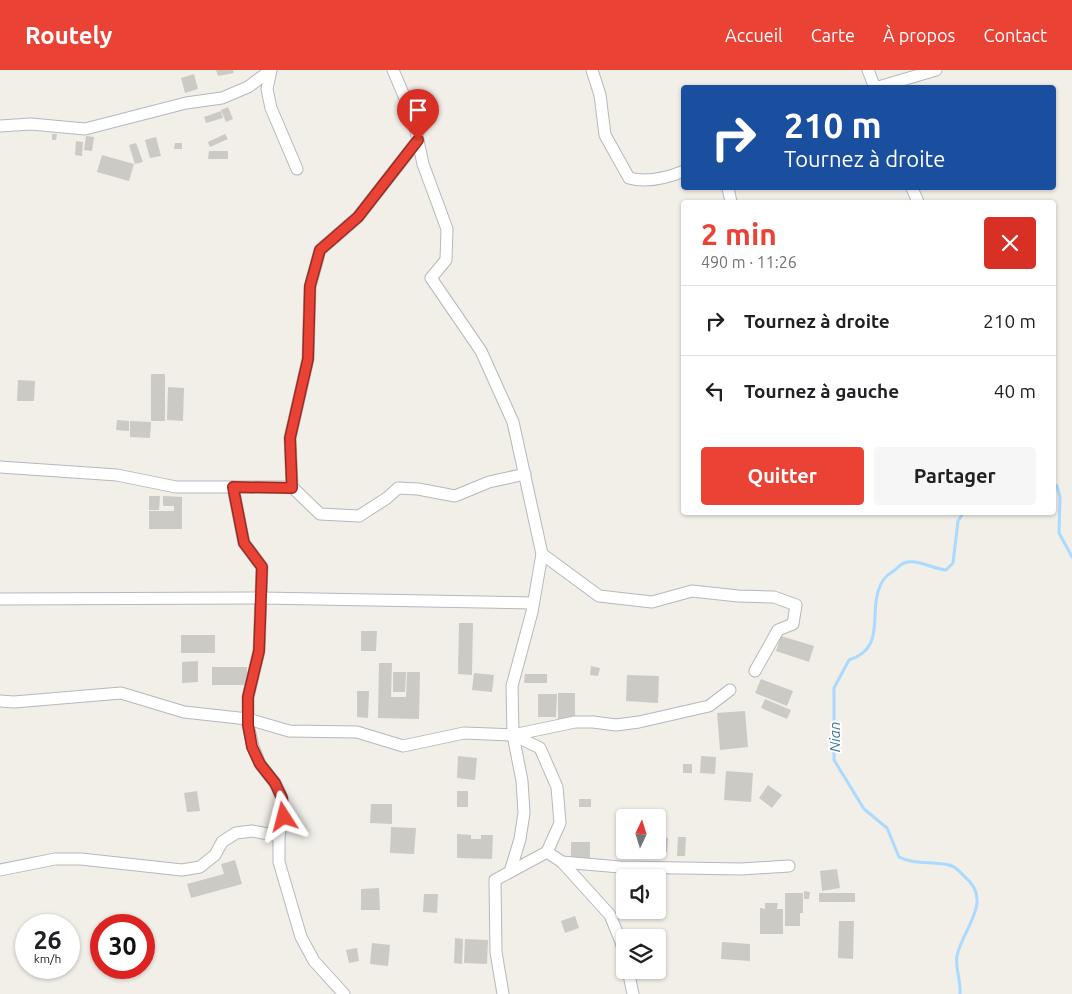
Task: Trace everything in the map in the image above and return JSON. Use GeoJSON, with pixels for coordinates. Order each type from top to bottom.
{"type":"FeatureCollection","features":[{"type":"Feature","properties":{"kind":"street"},"geometry":{"type":"LineString","coordinates":[[0,126],[31,124],[85,129],[186,103],[222,98],[248,87],[271,70]]}},
{"type":"Feature","properties":{"kind":"street"},"geometry":{"type":"LineString","coordinates":[[271,70],[267,89],[270,108],[297,169]]}},
{"type":"Feature","properties":{"kind":"street"},"geometry":{"type":"LineString","coordinates":[[393,70],[412,117],[423,164],[447,229],[446,260],[430,278],[481,350],[513,422],[542,554],[533,603],[512,686],[513,734],[522,781],[524,813],[520,839],[510,872]]}},
{"type":"Feature","properties":{"kind":"street"},"geometry":{"type":"LineString","coordinates":[[592,70],[600,95],[605,135],[629,178],[642,181],[681,172]]}},
{"type":"Feature","properties":{"kind":"street"},"geometry":{"type":"LineString","coordinates":[[868,70],[874,85]]}},
{"type":"Feature","properties":{"kind":"street"},"geometry":{"type":"LineString","coordinates":[[885,85],[936,70]]}},
{"type":"Feature","properties":{"kind":"street"},"geometry":{"type":"LineString","coordinates":[[292,488],[290,438],[308,359],[310,286],[320,250],[358,217],[418,140]]}},
{"type":"Feature","properties":{"kind":"street"},"geometry":{"type":"LineString","coordinates":[[0,467],[117,475],[176,487],[292,488],[320,514],[359,516],[387,498],[398,488],[418,489],[455,496],[489,482],[525,474]]}},
{"type":"Feature","properties":{"kind":"street"},"geometry":{"type":"LineString","coordinates":[[233,487],[244,543],[262,567],[259,651],[248,697],[248,719],[252,747],[260,764],[275,783],[282,798],[284,817],[279,836],[278,862],[301,937],[314,961],[344,994]]}},
{"type":"Feature","properties":{"kind":"street"},"geometry":{"type":"LineString","coordinates":[[542,554],[599,596],[652,602],[692,591],[738,596],[774,597],[796,606],[793,624],[778,630],[755,671]]}},
{"type":"Feature","properties":{"kind":"street"},"geometry":{"type":"LineString","coordinates":[[0,600],[261,598],[533,603]]}},
{"type":"Feature","properties":{"kind":"street"},"geometry":{"type":"LineString","coordinates":[[0,701],[14,702],[121,693],[184,712],[248,719],[289,731],[357,732],[403,746],[464,733],[513,734],[575,722],[616,725],[639,722],[709,706],[730,690]]}},
{"type":"Feature","properties":{"kind":"street"},"geometry":{"type":"LineString","coordinates":[[504,994],[496,952],[495,880],[547,852],[560,823],[557,786],[540,748],[513,734]]}},
{"type":"Feature","properties":{"kind":"street"},"geometry":{"type":"LineString","coordinates":[[0,870],[55,859],[80,859],[182,870],[200,867],[215,855],[222,842],[236,833],[252,832],[279,836]]}},
{"type":"Feature","properties":{"kind":"street"},"geometry":{"type":"LineString","coordinates":[[547,852],[562,862],[610,916],[616,930]]}},
{"type":"Feature","properties":{"kind":"street"},"geometry":{"type":"LineString","coordinates":[[562,862],[660,868],[742,869],[789,866]]}},
{"type":"Feature","properties":{"kind":"street"},"geometry":{"type":"LineString","coordinates":[[630,979],[633,994]]}},
{"type":"Feature","properties":{"kind":"building"},"geometry":{"type":"Polygon","coordinates":[[[216,70],[233,70],[234,73],[218,76],[216,70]]]}},
{"type":"Feature","properties":{"kind":"building"},"geometry":{"type":"Polygon","coordinates":[[[194,74],[198,89],[185,93],[181,78],[194,74]]]}},
{"type":"Feature","properties":{"kind":"building"},"geometry":{"type":"Polygon","coordinates":[[[228,107],[233,119],[226,122],[221,110],[228,107]]]}},
{"type":"Feature","properties":{"kind":"building"},"geometry":{"type":"Polygon","coordinates":[[[221,111],[223,118],[206,123],[204,117],[221,111]]]}},
{"type":"Feature","properties":{"kind":"building"},"geometry":{"type":"Polygon","coordinates":[[[52,134],[57,134],[56,140],[52,140],[52,134]]]}},
{"type":"Feature","properties":{"kind":"building"},"geometry":{"type":"Polygon","coordinates":[[[225,134],[228,139],[210,147],[208,142],[225,134]]]}},
{"type":"Feature","properties":{"kind":"building"},"geometry":{"type":"Polygon","coordinates":[[[86,136],[94,137],[92,151],[84,150],[86,136]]]}},
{"type":"Feature","properties":{"kind":"building"},"geometry":{"type":"Polygon","coordinates":[[[156,137],[161,156],[150,158],[145,140],[156,137]]]}},
{"type":"Feature","properties":{"kind":"building"},"geometry":{"type":"Polygon","coordinates":[[[76,141],[83,142],[82,156],[75,155],[76,141]]]}},
{"type":"Feature","properties":{"kind":"building"},"geometry":{"type":"Polygon","coordinates":[[[136,143],[143,162],[135,164],[129,145],[136,143]]]}},
{"type":"Feature","properties":{"kind":"building"},"geometry":{"type":"Polygon","coordinates":[[[175,143],[182,143],[182,149],[174,149],[175,143]]]}},
{"type":"Feature","properties":{"kind":"building"},"geometry":{"type":"Polygon","coordinates":[[[209,151],[228,151],[228,159],[208,159],[209,151]]]}},
{"type":"Feature","properties":{"kind":"building"},"geometry":{"type":"Polygon","coordinates":[[[102,155],[134,164],[129,181],[97,172],[102,155]]]}},
{"type":"Feature","properties":{"kind":"building"},"geometry":{"type":"Polygon","coordinates":[[[151,374],[165,374],[165,421],[151,421],[151,374]]]}},
{"type":"Feature","properties":{"kind":"building"},"geometry":{"type":"Polygon","coordinates":[[[18,380],[35,381],[34,401],[17,401],[18,380]]]}},
{"type":"Feature","properties":{"kind":"building"},"geometry":{"type":"Polygon","coordinates":[[[168,387],[184,388],[183,421],[167,420],[168,387]]]}},
{"type":"Feature","properties":{"kind":"building"},"geometry":{"type":"Polygon","coordinates":[[[117,420],[129,421],[129,431],[116,430],[117,420]]]}},
{"type":"Feature","properties":{"kind":"building"},"geometry":{"type":"Polygon","coordinates":[[[130,421],[151,422],[150,438],[130,437],[130,421]]]}},
{"type":"Feature","properties":{"kind":"building"},"geometry":{"type":"Polygon","coordinates":[[[149,496],[160,496],[159,510],[149,510],[149,496]]]}},
{"type":"Feature","properties":{"kind":"building"},"geometry":{"type":"Polygon","coordinates":[[[163,496],[182,497],[182,529],[149,529],[149,511],[174,511],[174,506],[163,506],[163,496]]]}},
{"type":"Feature","properties":{"kind":"building"},"geometry":{"type":"Polygon","coordinates":[[[459,623],[473,623],[472,675],[458,674],[459,623]]]}},
{"type":"Feature","properties":{"kind":"building"},"geometry":{"type":"Polygon","coordinates":[[[361,631],[377,631],[376,651],[361,651],[361,631]]]}},
{"type":"Feature","properties":{"kind":"building"},"geometry":{"type":"Polygon","coordinates":[[[181,635],[215,635],[215,653],[181,653],[181,635]]]}},
{"type":"Feature","properties":{"kind":"building"},"geometry":{"type":"Polygon","coordinates":[[[781,636],[814,646],[809,662],[776,651],[781,636]]]}},
{"type":"Feature","properties":{"kind":"building"},"geometry":{"type":"Polygon","coordinates":[[[198,661],[198,682],[182,683],[182,662],[198,661]]]}},
{"type":"Feature","properties":{"kind":"building"},"geometry":{"type":"Polygon","coordinates":[[[379,663],[392,663],[391,697],[406,697],[407,672],[420,672],[419,719],[378,718],[379,663]]]}},
{"type":"Feature","properties":{"kind":"building"},"geometry":{"type":"Polygon","coordinates":[[[591,666],[600,668],[598,676],[590,675],[591,666]]]}},
{"type":"Feature","properties":{"kind":"building"},"geometry":{"type":"Polygon","coordinates":[[[212,667],[247,667],[247,685],[212,685],[212,667]]]}},
{"type":"Feature","properties":{"kind":"building"},"geometry":{"type":"Polygon","coordinates":[[[393,672],[406,672],[405,692],[393,692],[393,672]]]}},
{"type":"Feature","properties":{"kind":"building"},"geometry":{"type":"Polygon","coordinates":[[[474,673],[494,675],[492,692],[472,690],[474,673]]]}},
{"type":"Feature","properties":{"kind":"building"},"geometry":{"type":"Polygon","coordinates":[[[525,674],[547,674],[547,683],[524,683],[525,674]]]}},
{"type":"Feature","properties":{"kind":"building"},"geometry":{"type":"Polygon","coordinates":[[[627,675],[659,676],[658,703],[626,701],[627,675]]]}},
{"type":"Feature","properties":{"kind":"building"},"geometry":{"type":"Polygon","coordinates":[[[761,679],[793,691],[787,706],[755,693],[761,679]]]}},
{"type":"Feature","properties":{"kind":"building"},"geometry":{"type":"Polygon","coordinates":[[[357,691],[369,691],[368,718],[357,717],[357,691]]]}},
{"type":"Feature","properties":{"kind":"building"},"geometry":{"type":"Polygon","coordinates":[[[558,693],[575,693],[575,721],[558,721],[558,693]]]}},
{"type":"Feature","properties":{"kind":"building"},"geometry":{"type":"Polygon","coordinates":[[[538,694],[557,694],[556,717],[538,717],[538,694]]]}},
{"type":"Feature","properties":{"kind":"building"},"geometry":{"type":"Polygon","coordinates":[[[765,699],[791,710],[787,719],[761,708],[765,699]]]}},
{"type":"Feature","properties":{"kind":"building"},"geometry":{"type":"Polygon","coordinates":[[[745,711],[748,747],[720,750],[717,713],[745,711]]]}},
{"type":"Feature","properties":{"kind":"building"},"geometry":{"type":"Polygon","coordinates":[[[458,756],[477,758],[475,780],[457,778],[458,756]]]}},
{"type":"Feature","properties":{"kind":"building"},"geometry":{"type":"Polygon","coordinates":[[[701,756],[716,757],[715,774],[700,773],[701,756]]]}},
{"type":"Feature","properties":{"kind":"building"},"geometry":{"type":"Polygon","coordinates":[[[683,764],[692,764],[692,773],[683,773],[683,764]]]}},
{"type":"Feature","properties":{"kind":"building"},"geometry":{"type":"Polygon","coordinates":[[[726,771],[753,773],[751,802],[724,800],[726,771]]]}},
{"type":"Feature","properties":{"kind":"building"},"geometry":{"type":"Polygon","coordinates":[[[768,785],[782,795],[772,808],[759,798],[768,785]]]}},
{"type":"Feature","properties":{"kind":"building"},"geometry":{"type":"Polygon","coordinates":[[[197,791],[200,811],[187,812],[184,793],[197,791]]]}},
{"type":"Feature","properties":{"kind":"building"},"geometry":{"type":"Polygon","coordinates":[[[457,791],[468,791],[468,807],[457,807],[457,791]]]}},
{"type":"Feature","properties":{"kind":"building"},"geometry":{"type":"Polygon","coordinates":[[[579,799],[591,799],[591,807],[579,807],[579,799]]]}},
{"type":"Feature","properties":{"kind":"building"},"geometry":{"type":"Polygon","coordinates":[[[371,804],[392,804],[392,824],[370,823],[371,804]]]}},
{"type":"Feature","properties":{"kind":"building"},"geometry":{"type":"Polygon","coordinates":[[[391,827],[416,828],[414,854],[390,853],[391,827]]]}},
{"type":"Feature","properties":{"kind":"building"},"geometry":{"type":"Polygon","coordinates":[[[457,834],[471,835],[471,839],[481,839],[481,835],[493,835],[492,859],[457,858],[457,834]]]}},
{"type":"Feature","properties":{"kind":"building"},"geometry":{"type":"Polygon","coordinates":[[[678,837],[686,837],[685,856],[677,856],[678,837]]]}},
{"type":"Feature","properties":{"kind":"building"},"geometry":{"type":"Polygon","coordinates":[[[666,838],[668,838],[666,852],[666,838]]]}},
{"type":"Feature","properties":{"kind":"building"},"geometry":{"type":"Polygon","coordinates":[[[571,842],[590,842],[590,858],[571,857],[571,842]]]}},
{"type":"Feature","properties":{"kind":"building"},"geometry":{"type":"Polygon","coordinates":[[[235,860],[242,884],[191,898],[187,884],[224,874],[221,864],[235,860]]]}},
{"type":"Feature","properties":{"kind":"building"},"geometry":{"type":"Polygon","coordinates":[[[837,869],[840,888],[822,891],[820,871],[837,869]]]}},
{"type":"Feature","properties":{"kind":"building"},"geometry":{"type":"Polygon","coordinates":[[[379,888],[380,910],[361,910],[361,889],[379,888]]]}},
{"type":"Feature","properties":{"kind":"building"},"geometry":{"type":"Polygon","coordinates":[[[804,891],[810,892],[809,899],[804,899],[804,891]]]}},
{"type":"Feature","properties":{"kind":"building"},"geometry":{"type":"Polygon","coordinates":[[[785,893],[803,893],[803,913],[800,913],[800,926],[785,926],[785,893]]]}},
{"type":"Feature","properties":{"kind":"building"},"geometry":{"type":"Polygon","coordinates":[[[819,893],[855,893],[855,902],[819,902],[819,893]]]}},
{"type":"Feature","properties":{"kind":"building"},"geometry":{"type":"Polygon","coordinates":[[[424,894],[438,894],[437,913],[423,912],[424,894]]]}},
{"type":"Feature","properties":{"kind":"building"},"geometry":{"type":"Polygon","coordinates":[[[765,903],[778,903],[777,909],[783,909],[783,934],[760,934],[760,908],[765,909],[765,903]]]}},
{"type":"Feature","properties":{"kind":"building"},"geometry":{"type":"Polygon","coordinates":[[[575,916],[579,928],[565,933],[561,921],[575,916]]]}},
{"type":"Feature","properties":{"kind":"building"},"geometry":{"type":"Polygon","coordinates":[[[839,921],[854,921],[853,959],[838,958],[839,921]]]}},
{"type":"Feature","properties":{"kind":"building"},"geometry":{"type":"Polygon","coordinates":[[[455,938],[463,939],[462,964],[454,963],[455,938]]]}},
{"type":"Feature","properties":{"kind":"building"},"geometry":{"type":"Polygon","coordinates":[[[465,939],[488,940],[487,964],[464,963],[465,939]]]}},
{"type":"Feature","properties":{"kind":"building"},"geometry":{"type":"Polygon","coordinates":[[[722,942],[750,944],[750,961],[721,959],[722,942]]]}},
{"type":"Feature","properties":{"kind":"building"},"geometry":{"type":"Polygon","coordinates":[[[372,943],[390,945],[388,966],[370,964],[372,943]]]}},
{"type":"Feature","properties":{"kind":"building"},"geometry":{"type":"Polygon","coordinates":[[[357,948],[359,961],[349,963],[346,950],[357,948]]]}},
{"type":"Feature","properties":{"kind":"waterway","name":"Nian"},"geometry":{"type":"LineString","coordinates":[[1056,486],[1060,497],[1059,533],[1072,557]]}},
{"type":"Feature","properties":{"kind":"waterway","name":"Nian"},"geometry":{"type":"LineString","coordinates":[[960,994],[957,956],[974,915],[977,895],[973,886],[952,866],[905,860],[899,857],[887,828],[864,809],[834,760],[834,688],[849,660],[861,654],[873,638],[877,595],[884,579],[902,564],[909,562],[946,570],[953,563],[958,521],[962,515]]}},
{"type":"Feature","properties":{"kind":"route"},"geometry":{"type":"LineString","coordinates":[[284,817],[282,798],[275,783],[260,764],[252,747],[248,725],[248,697],[259,651],[262,567],[244,543],[233,487],[292,488],[290,438],[308,359],[310,286],[320,250],[358,217],[418,140]]}}]}
